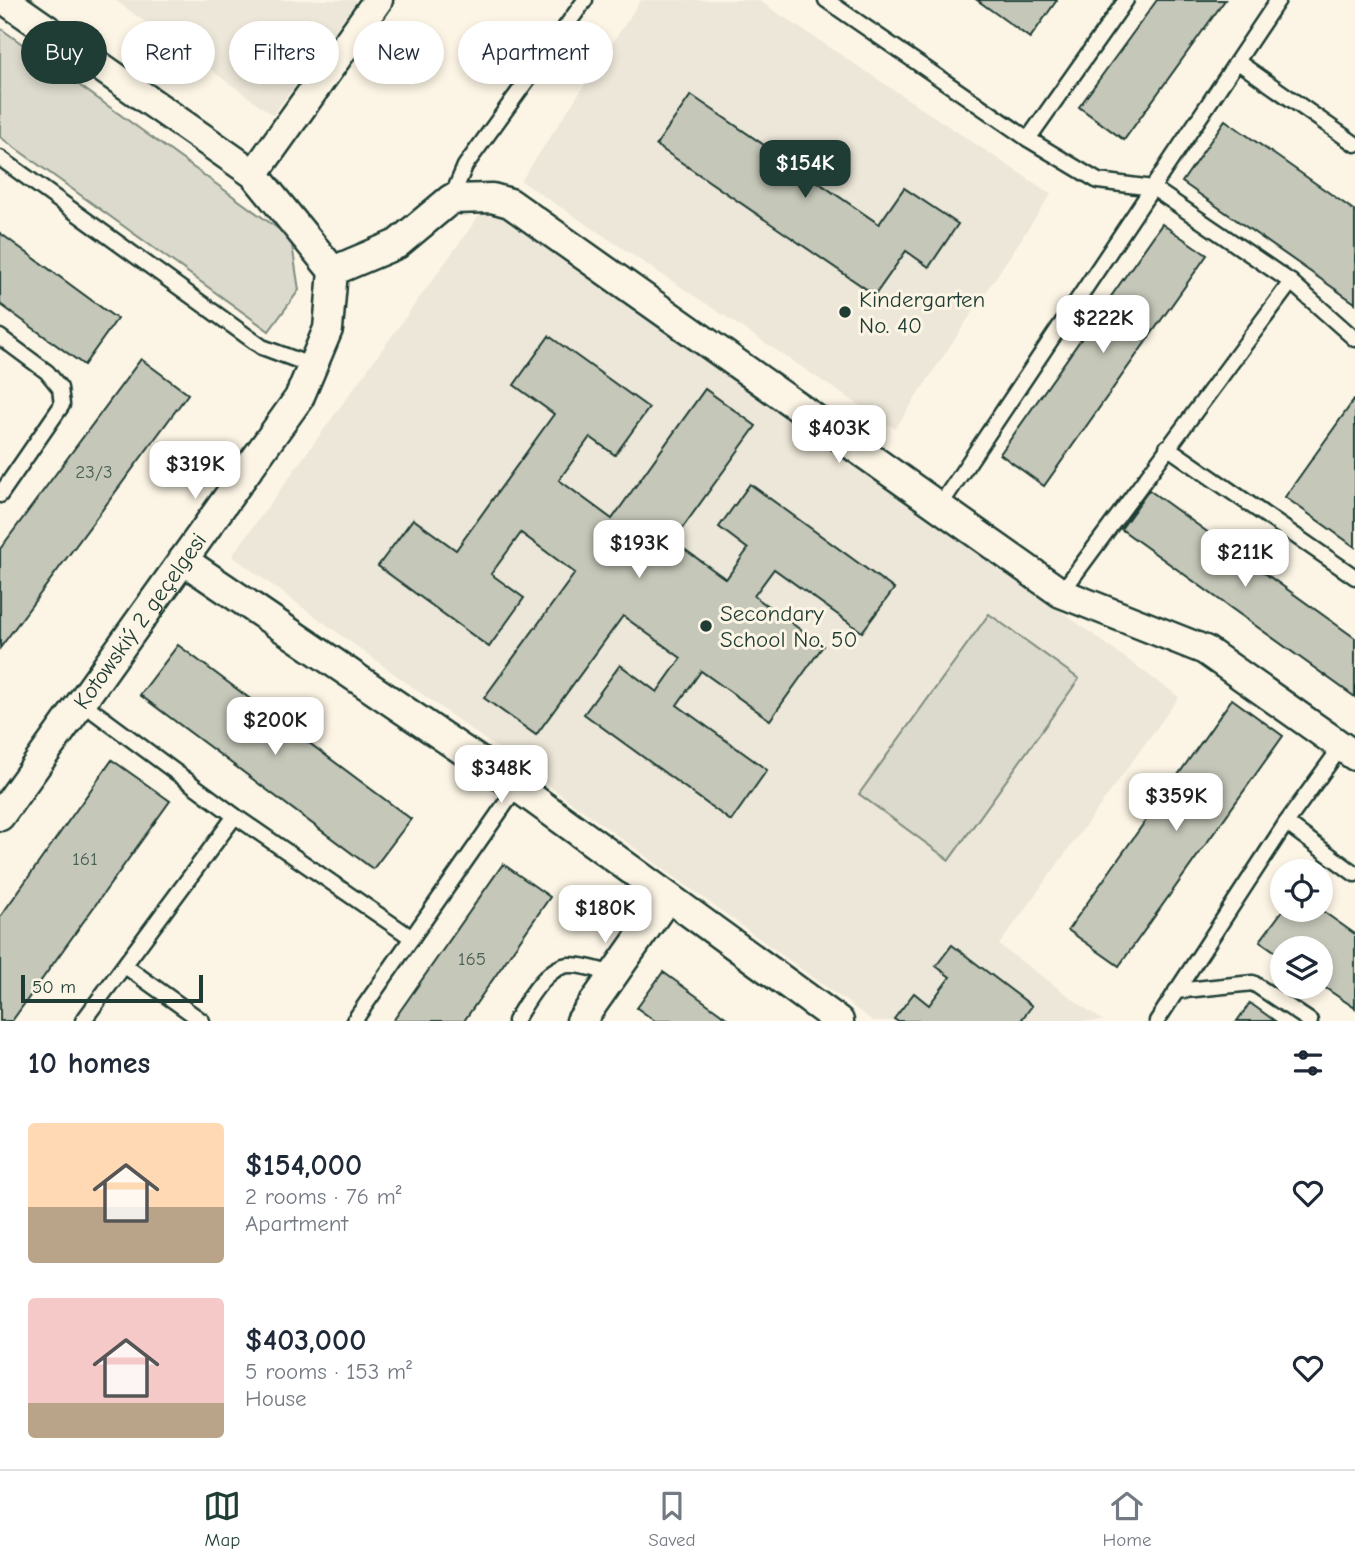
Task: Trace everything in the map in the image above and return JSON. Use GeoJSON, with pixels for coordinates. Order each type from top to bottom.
{"type":"FeatureCollection","features":[{"type":"Feature","properties":{"kind":"street"},"geometry":{"type":"LineString","coordinates":[[254,174],[378,0]]}},
{"type":"Feature","properties":{"kind":"street"},"geometry":{"type":"LineString","coordinates":[[10,1],[254,174],[333,271],[397,244],[451,199],[492,198],[510,203],[1061,593],[1205,650],[1348,751]]}},
{"type":"Feature","properties":{"kind":"street","name":"Kotowskiý 2 geçelgesi"},"geometry":{"type":"LineString","coordinates":[[0,816],[299,398],[328,329],[333,271]]}},
{"type":"Feature","properties":{"kind":"street"},"geometry":{"type":"LineString","coordinates":[[183,560],[517,787],[839,1021]]}},
{"type":"Feature","properties":{"kind":"street"},"geometry":{"type":"LineString","coordinates":[[582,1021],[668,897]]}},
{"type":"Feature","properties":{"kind":"lane"},"geometry":{"type":"LineString","coordinates":[[451,199],[465,166],[586,0]]}},
{"type":"Feature","properties":{"kind":"lane"},"geometry":{"type":"LineString","coordinates":[[826,0],[1028,139],[1098,181],[1153,188],[1291,282],[1355,339]]}},
{"type":"Feature","properties":{"kind":"lane"},"geometry":{"type":"LineString","coordinates":[[1028,139],[1126,0]]}},
{"type":"Feature","properties":{"kind":"lane"},"geometry":{"type":"LineString","coordinates":[[939,507],[1278,0]]}},
{"type":"Feature","properties":{"kind":"lane"},"geometry":{"type":"LineString","coordinates":[[1238,62],[1355,144]]}},
{"type":"Feature","properties":{"kind":"lane"},"geometry":{"type":"LineString","coordinates":[[0,158],[262,347],[313,366]]}},
{"type":"Feature","properties":{"kind":"lane"},"geometry":{"type":"LineString","coordinates":[[1061,593],[1291,282]]}},
{"type":"Feature","properties":{"kind":"lane"},"geometry":{"type":"LineString","coordinates":[[0,337],[47,372],[60,388],[62,405],[0,495]]}},
{"type":"Feature","properties":{"kind":"lane"},"geometry":{"type":"LineString","coordinates":[[1167,447],[1355,577]]}},
{"type":"Feature","properties":{"kind":"lane"},"geometry":{"type":"LineString","coordinates":[[81,702],[235,816],[412,938]]}},
{"type":"Feature","properties":{"kind":"lane"},"geometry":{"type":"LineString","coordinates":[[1157,1021],[1286,823],[1348,751]]}},
{"type":"Feature","properties":{"kind":"lane"},"geometry":{"type":"LineString","coordinates":[[354,1021],[517,787]]}},
{"type":"Feature","properties":{"kind":"lane"},"geometry":{"type":"LineString","coordinates":[[83,1021],[235,816]]}},
{"type":"Feature","properties":{"kind":"lane"},"geometry":{"type":"LineString","coordinates":[[1286,823],[1355,874]]}},
{"type":"Feature","properties":{"kind":"lane"},"geometry":{"type":"LineString","coordinates":[[515,1021],[539,985],[557,969],[569,965],[614,974]]}},
{"type":"Feature","properties":{"kind":"lane"},"geometry":{"type":"LineString","coordinates":[[125,966],[202,1021]]}},
{"type":"Feature","properties":{"kind":"lane"},"geometry":{"type":"LineString","coordinates":[[1176,991],[1253,983],[1310,1021]]}},
{"type":"Feature","properties":{"kind":"shaded area"},"geometry":{"type":"Polygon","coordinates":[[[115,0],[357,0],[339,25],[339,21],[229,21],[229,83],[215,73],[215,21],[144,21],[115,0]]]}},
{"type":"Feature","properties":{"kind":"shaded area","name":"Kindergarten No. 40"},"geometry":{"type":"Polygon","coordinates":[[[641,0],[758,0],[1051,194],[895,429],[521,181],[585,84],[613,84],[613,42],[641,0]]]}},
{"type":"Feature","properties":{"kind":"shaded area"},"geometry":{"type":"Polygon","coordinates":[[[0,28],[21,43],[21,84],[78,84],[291,238],[299,290],[269,331],[0,137],[0,28]]]}},
{"type":"Feature","properties":{"kind":"shaded area"},"geometry":{"type":"Polygon","coordinates":[[[230,84],[296,84],[273,115],[230,84]]]}},
{"type":"Feature","properties":{"kind":"shaded area","name":"Secondary School No. 50"},"geometry":{"type":"Polygon","coordinates":[[[492,198],[1179,697],[999,945],[1103,1021],[873,1021],[232,556],[492,198]]]}},
{"type":"Feature","properties":{"kind":"shaded area"},"geometry":{"type":"Polygon","coordinates":[[[989,614],[1079,679],[949,860],[859,794],[989,614]]]}},
{"type":"Feature","properties":{"kind":"building"},"geometry":{"type":"Polygon","coordinates":[[[977,0],[1057,0],[1030,38],[977,0]]]}},
{"type":"Feature","properties":{"kind":"building"},"geometry":{"type":"Polygon","coordinates":[[[1157,0],[1225,0],[1124,140],[1079,107],[1157,0]]]}},
{"type":"Feature","properties":{"kind":"building"},"geometry":{"type":"Polygon","coordinates":[[[691,95],[879,224],[904,188],[958,224],[929,267],[906,251],[875,295],[656,145],[691,95]]]}},
{"type":"Feature","properties":{"kind":"building"},"geometry":{"type":"Polygon","coordinates":[[[1225,120],[1355,211],[1355,303],[1182,182],[1225,120]]]}},
{"type":"Feature","properties":{"kind":"building"},"geometry":{"type":"Polygon","coordinates":[[[1162,224],[1207,255],[1044,486],[1000,454],[1162,224]]]}},
{"type":"Feature","properties":{"kind":"building"},"geometry":{"type":"Polygon","coordinates":[[[0,233],[117,319],[84,365],[0,304],[0,233]]]}},
{"type":"Feature","properties":{"kind":"building"},"geometry":{"type":"Polygon","coordinates":[[[549,336],[649,408],[615,455],[590,437],[559,480],[612,519],[705,389],[756,426],[673,541],[726,579],[748,549],[719,527],[750,484],[894,589],[862,632],[774,569],[754,596],[823,646],[770,720],[701,671],[677,705],[767,770],[731,821],[584,714],[620,665],[657,692],[681,658],[623,616],[536,735],[484,698],[575,573],[521,533],[491,574],[524,598],[489,647],[378,566],[413,519],[456,550],[554,414],[514,385],[549,336]]]}},
{"type":"Feature","properties":{"kind":"building"},"geometry":{"type":"Polygon","coordinates":[[[141,359],[188,394],[0,648],[0,549],[141,359]]]}},
{"type":"Feature","properties":{"kind":"building"},"geometry":{"type":"Polygon","coordinates":[[[1355,400],[1355,547],[1285,497],[1355,400]]]}},
{"type":"Feature","properties":{"kind":"building"},"geometry":{"type":"Polygon","coordinates":[[[1149,490],[1355,638],[1355,697],[1121,529],[1149,490]]]}},
{"type":"Feature","properties":{"kind":"building"},"geometry":{"type":"Polygon","coordinates":[[[178,645],[411,819],[373,869],[140,695],[178,645]]]}},
{"type":"Feature","properties":{"kind":"building"},"geometry":{"type":"Polygon","coordinates":[[[1232,699],[1283,736],[1119,966],[1068,930],[1232,699]]]}},
{"type":"Feature","properties":{"kind":"building"},"geometry":{"type":"Polygon","coordinates":[[[112,760],[170,801],[12,1021],[0,1021],[0,917],[112,760]]]}},
{"type":"Feature","properties":{"kind":"building"},"geometry":{"type":"Polygon","coordinates":[[[503,864],[550,897],[464,1021],[393,1021],[503,864]]]}},
{"type":"Feature","properties":{"kind":"building"},"geometry":{"type":"Polygon","coordinates":[[[1333,918],[1355,934],[1355,1008],[1333,993],[1333,936],[1270,936],[1270,948],[1260,941],[1274,922],[1333,922],[1333,918]]]}},
{"type":"Feature","properties":{"kind":"building"},"geometry":{"type":"Polygon","coordinates":[[[952,945],[1032,1006],[1022,1019],[1025,1021],[894,1019],[914,993],[929,1005],[950,977],[936,966],[952,945]]]}},
{"type":"Feature","properties":{"kind":"building"},"geometry":{"type":"Polygon","coordinates":[[[663,972],[731,1021],[655,1021],[637,1008],[663,972]]]}},
{"type":"Feature","properties":{"kind":"building"},"geometry":{"type":"Polygon","coordinates":[[[1250,1003],[1275,1021],[1237,1021],[1250,1003]]]}},
{"type":"Feature","properties":{"kind":"place","name":"Kindergarten No. 40"},"geometry":{"type":"Point","coordinates":[845,312]}},
{"type":"Feature","properties":{"kind":"place","name":"Secondary School No. 50"},"geometry":{"type":"Point","coordinates":[706,626]}}]}
